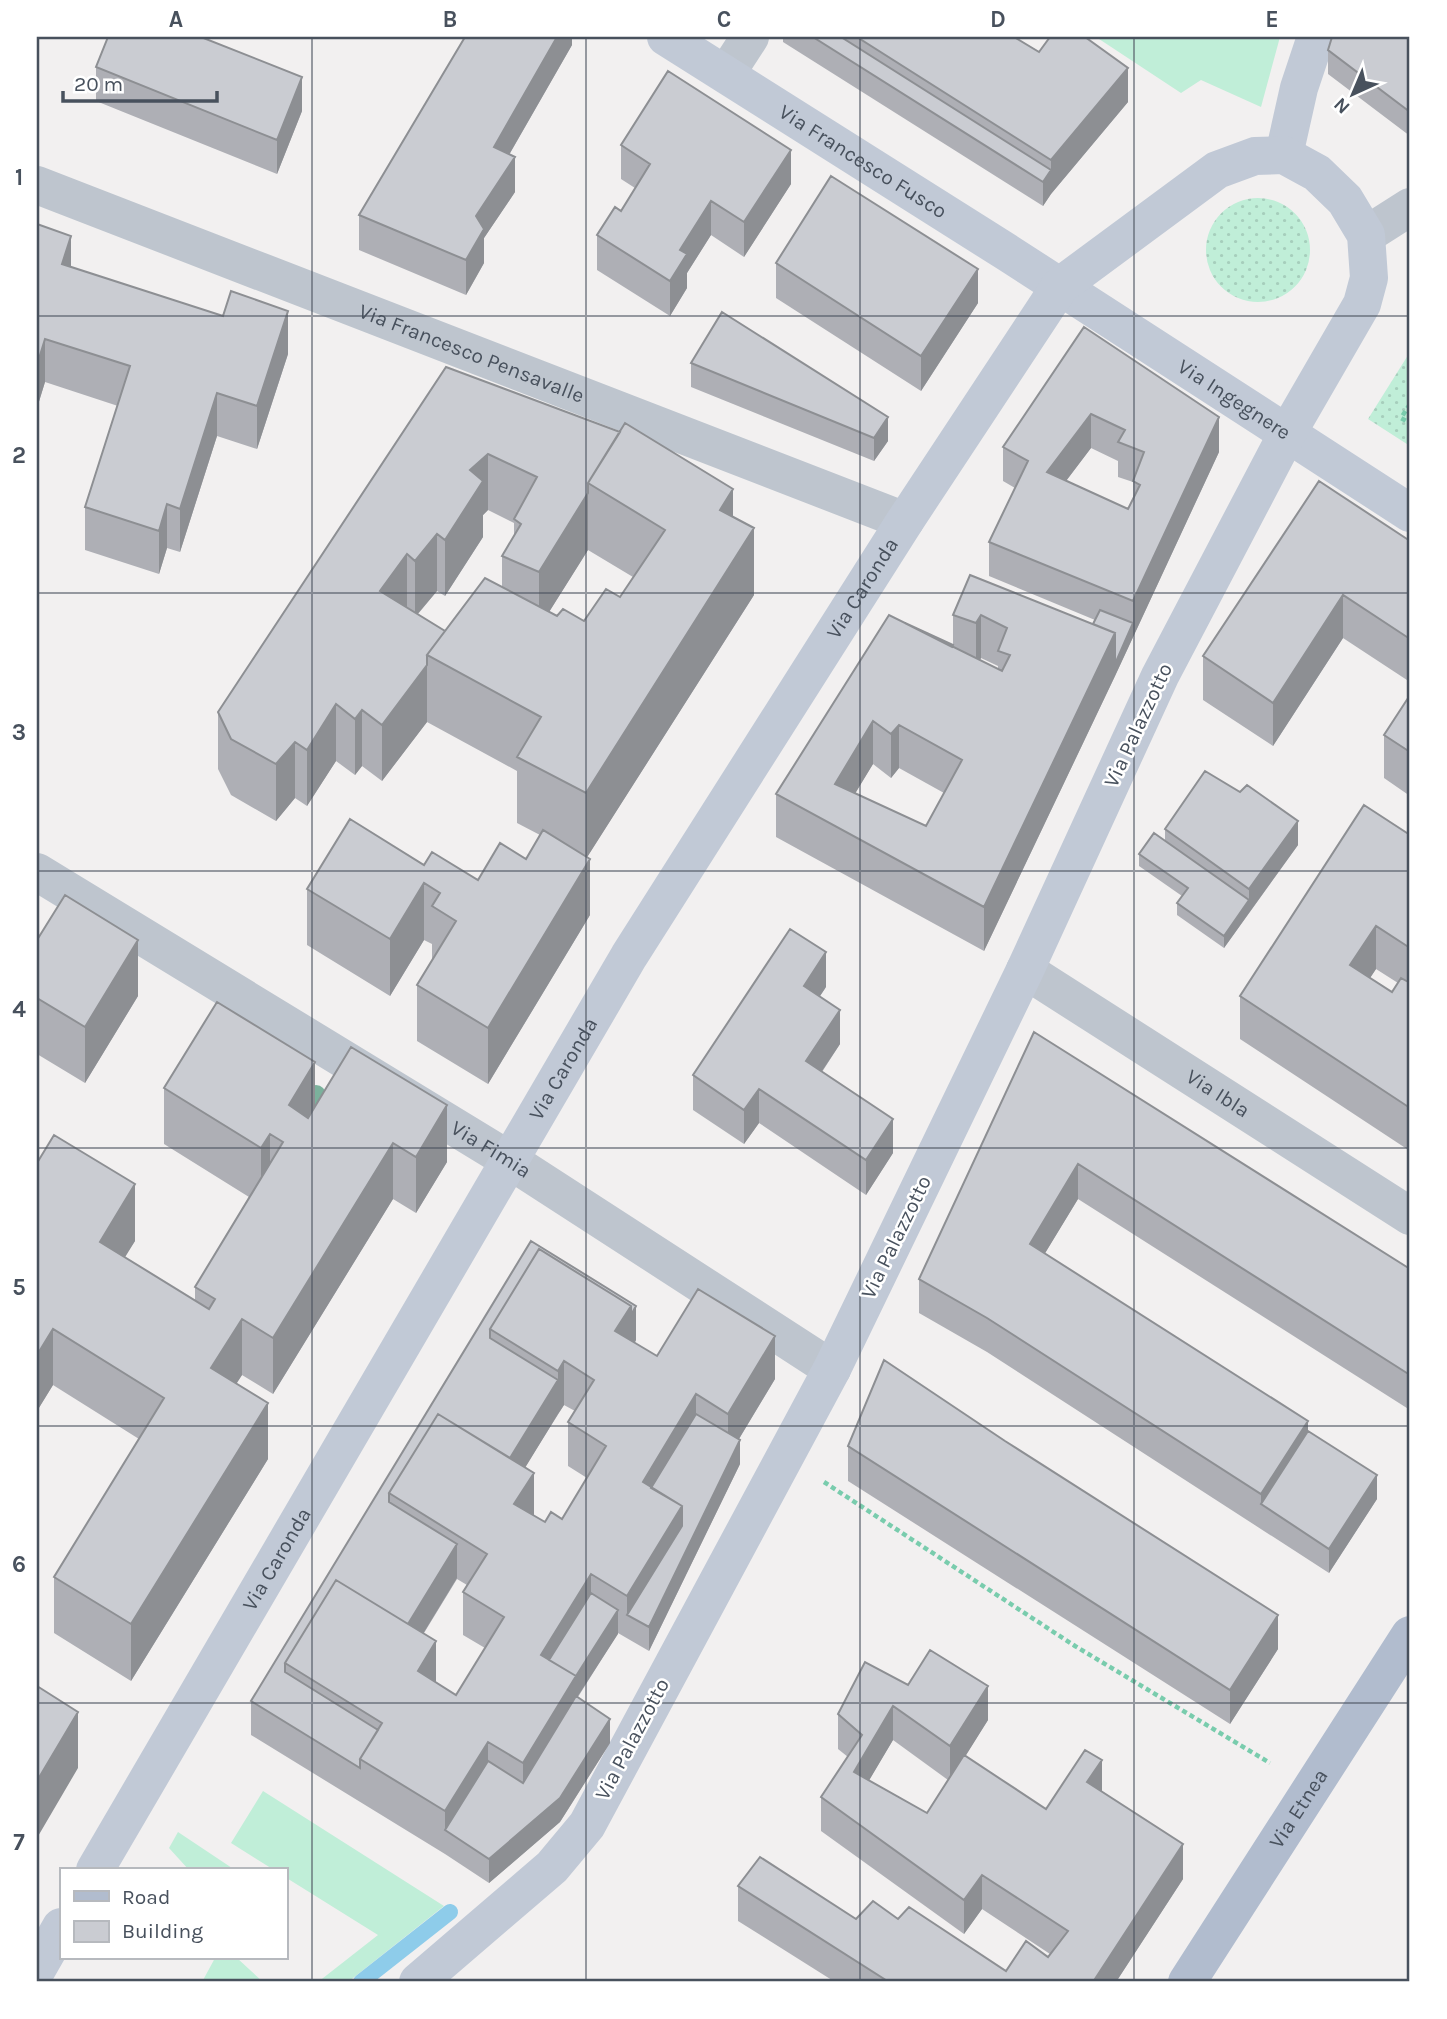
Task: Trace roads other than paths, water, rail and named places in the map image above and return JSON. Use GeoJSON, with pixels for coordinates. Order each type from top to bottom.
{"type":"FeatureCollection","features":[{"type":"Feature","properties":{"kind":"main road","name":"Via Francesco Fusco"},"geometry":{"type":"LineString","coordinates":[[666,37],[1059,286]]}},
{"type":"Feature","properties":{"kind":"main road"},"geometry":{"type":"LineString","coordinates":[[1284,155],[1299,88],[1316,37]]}},
{"type":"Feature","properties":{"kind":"main road"},"geometry":{"type":"LineString","coordinates":[[1059,286],[1217,170],[1255,156],[1284,155],[1317,173],[1345,200],[1366,235]]}},
{"type":"Feature","properties":{"kind":"main road","name":"Via Palazzotto"},"geometry":{"type":"LineString","coordinates":[[418,1982],[552,1867],[587,1825],[832,1369],[1025,970],[1160,676],[1288,432],[1362,304],[1369,278],[1366,235]]}},
{"type":"Feature","properties":{"kind":"main road","name":"Via Ingegnere"},"geometry":{"type":"LineString","coordinates":[[1059,286],[1410,513]]}},
{"type":"Feature","properties":{"kind":"main road","name":"Via Caronda"},"geometry":{"type":"LineString","coordinates":[[96,1868],[629,956],[905,521],[1059,286]]}},
{"type":"Feature","properties":{"kind":"main road","name":"Via Etnea"},"geometry":{"type":"LineString","coordinates":[[1187,1982],[1410,1635]]}},
{"type":"Feature","properties":{"kind":"main road"},"geometry":{"type":"LineString","coordinates":[[37,1969],[60,1929]]}},
{"type":"Feature","properties":{"kind":"street"},"geometry":{"type":"LineString","coordinates":[[726,74],[750,37]]}},
{"type":"Feature","properties":{"kind":"street","name":"Via Francesco Pensavalle"},"geometry":{"type":"LineString","coordinates":[[37,185],[905,521]]}},
{"type":"Feature","properties":{"kind":"street"},"geometry":{"type":"LineString","coordinates":[[1366,235],[1410,207]]}},
{"type":"Feature","properties":{"kind":"street","name":"Via Fimia"},"geometry":{"type":"LineString","coordinates":[[37,872],[509,1160],[832,1369]]}},
{"type":"Feature","properties":{"kind":"street","name":"Via Ibla"},"geometry":{"type":"LineString","coordinates":[[1025,970],[1410,1216]]}},
{"type":"Feature","properties":{"kind":"waterway"},"geometry":{"type":"LineString","coordinates":[[361,1982],[450,1912]]}}]}
